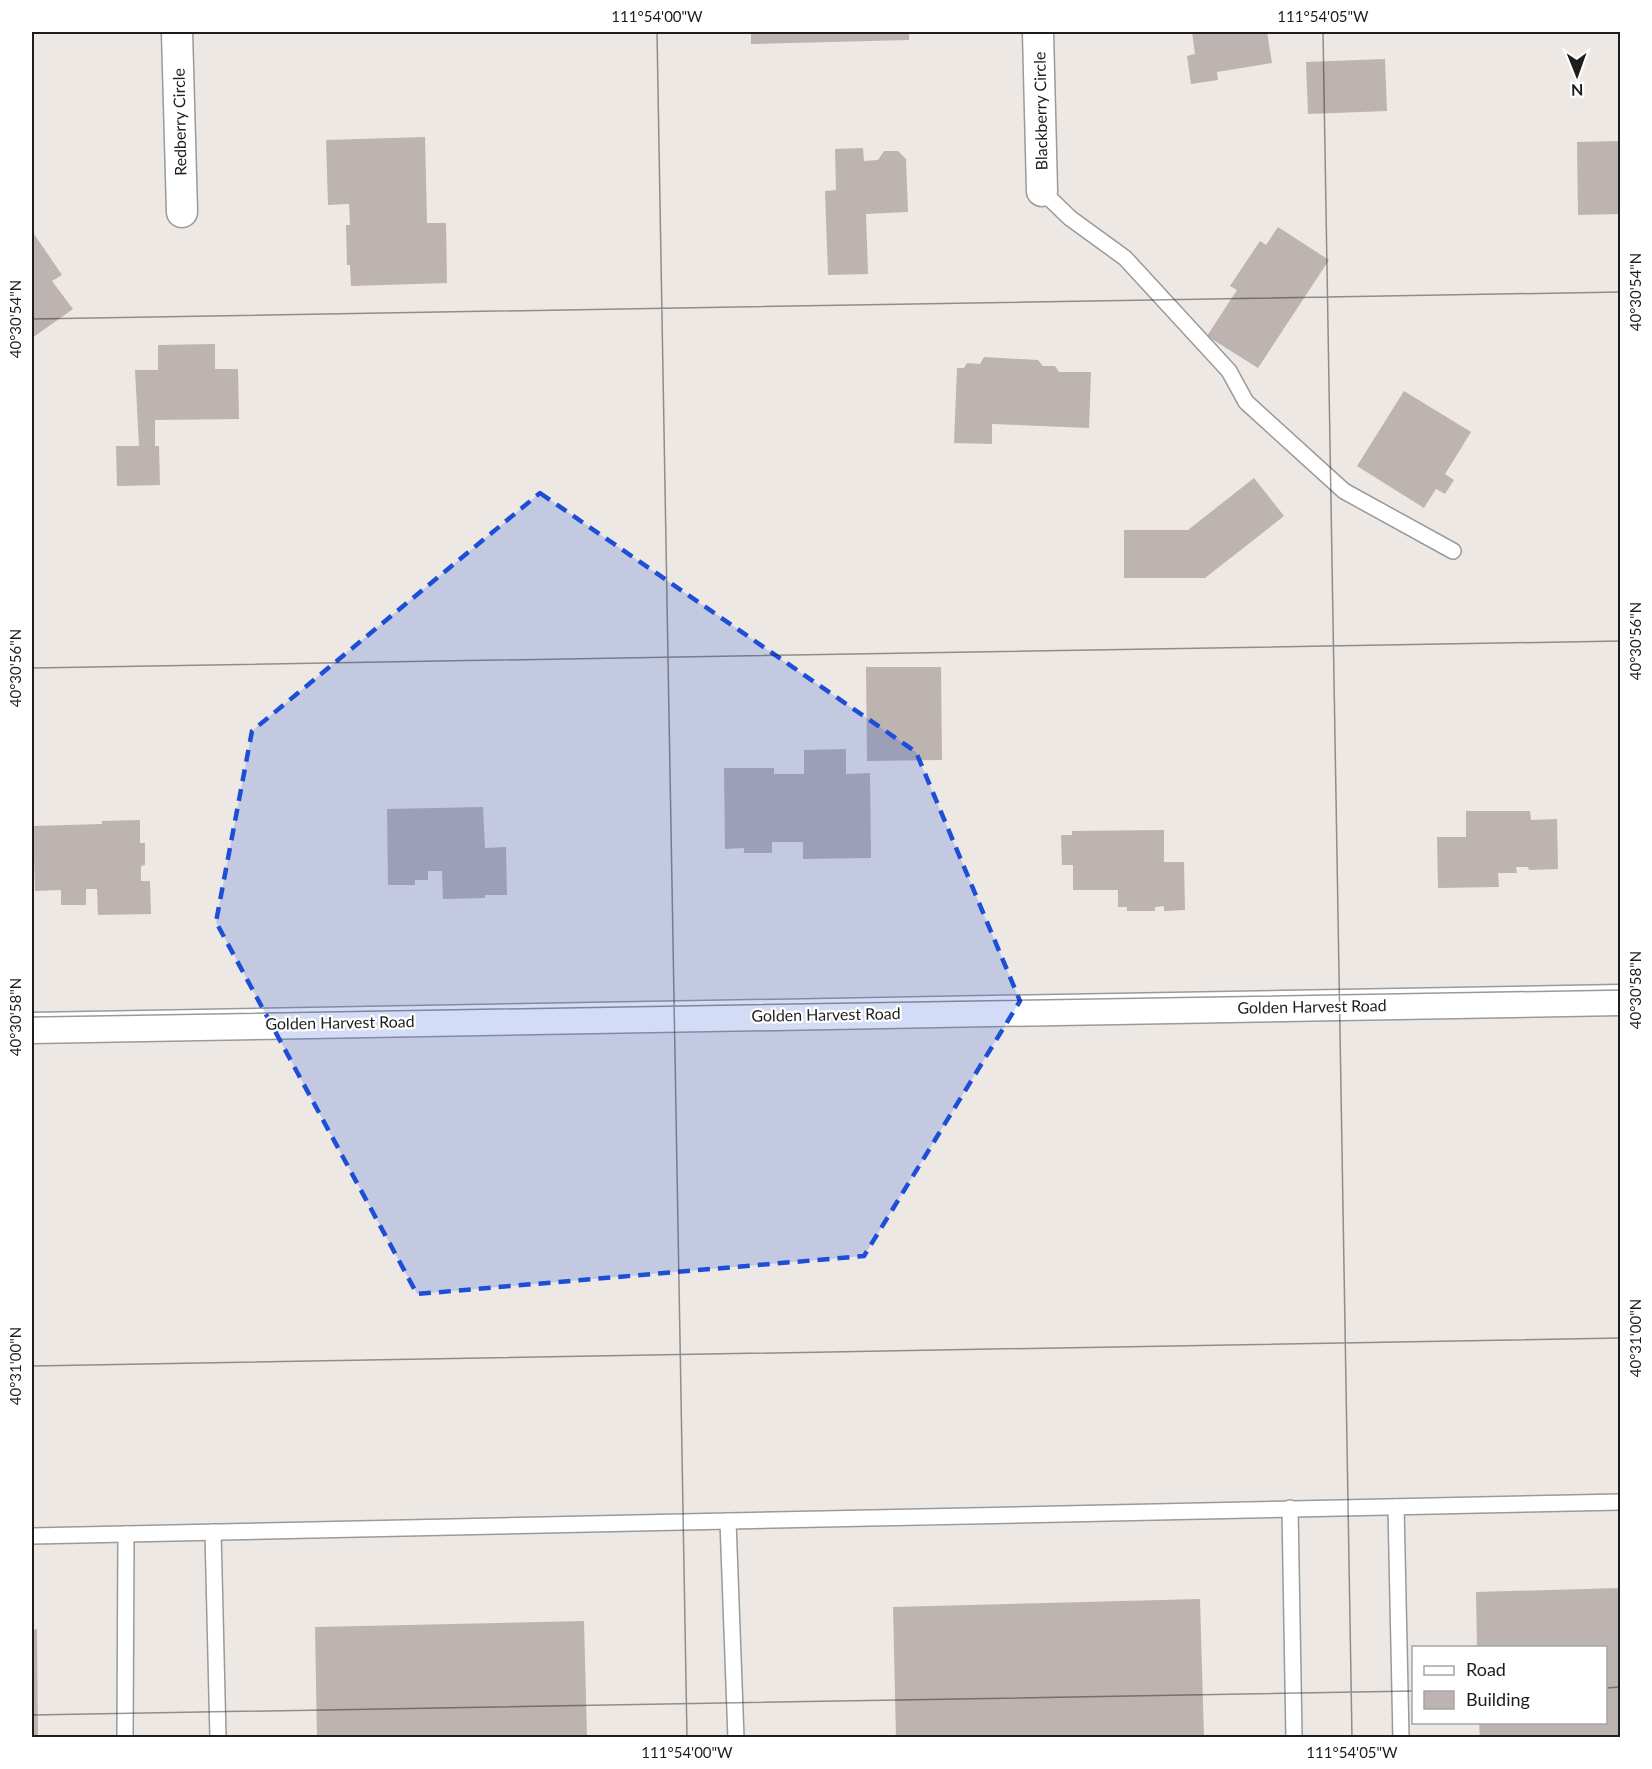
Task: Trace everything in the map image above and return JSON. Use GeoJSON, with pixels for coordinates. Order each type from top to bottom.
{"type":"FeatureCollection","features":[{"type":"Feature","properties":{"kind":"street","name":"Redberry Circle"},"geometry":{"type":"LineString","coordinates":[[177,32],[182,213]]}},
{"type":"Feature","properties":{"kind":"street","name":"Blackberry Circle"},"geometry":{"type":"LineString","coordinates":[[1038,32],[1042,190]]}},
{"type":"Feature","properties":{"kind":"street","name":"Golden Harvest Road"},"geometry":{"type":"LineString","coordinates":[[32,1028],[1620,1000]]}},
{"type":"Feature","properties":{"kind":"lane"},"geometry":{"type":"LineString","coordinates":[[1042,190],[1070,218],[1125,258],[1229,371],[1246,402],[1344,490],[1454,551]]}},
{"type":"Feature","properties":{"kind":"lane"},"geometry":{"type":"LineString","coordinates":[[32,1536],[1620,1502]]}},
{"type":"Feature","properties":{"kind":"lane"},"geometry":{"type":"LineString","coordinates":[[1396,1507],[1401,1737]]}},
{"type":"Feature","properties":{"kind":"lane"},"geometry":{"type":"LineString","coordinates":[[1290,1508],[1294,1737]]}},
{"type":"Feature","properties":{"kind":"lane"},"geometry":{"type":"LineString","coordinates":[[728,1521],[736,1737]]}},
{"type":"Feature","properties":{"kind":"lane"},"geometry":{"type":"LineString","coordinates":[[213,1532],[218,1737]]}},
{"type":"Feature","properties":{"kind":"lane"},"geometry":{"type":"LineString","coordinates":[[125,1737],[126,1534]]}},
{"type":"Feature","properties":{"kind":"highlighted area"},"geometry":{"type":"Polygon","coordinates":[[[540,493],[916,752],[1020,1001],[864,1256],[417,1294],[216,922],[252,731],[540,493]]]}},
{"type":"Feature","properties":{"kind":"building"},"geometry":{"type":"Polygon","coordinates":[[[751,32],[909,32],[909,40],[751,44],[751,32]]]}},
{"type":"Feature","properties":{"kind":"building"},"geometry":{"type":"Polygon","coordinates":[[[1192,32],[1267,32],[1272,63],[1217,72],[1218,80],[1191,84],[1187,56],[1195,54],[1192,32]]]}},
{"type":"Feature","properties":{"kind":"building"},"geometry":{"type":"Polygon","coordinates":[[[1385,59],[1387,111],[1308,114],[1306,62],[1385,59]]]}},
{"type":"Feature","properties":{"kind":"building"},"geometry":{"type":"Polygon","coordinates":[[[425,137],[427,223],[446,223],[447,283],[351,286],[350,265],[347,265],[346,225],[350,225],[349,204],[328,205],[326,140],[425,137]]]}},
{"type":"Feature","properties":{"kind":"building"},"geometry":{"type":"Polygon","coordinates":[[[1620,141],[1620,214],[1578,215],[1577,142],[1620,141]]]}},
{"type":"Feature","properties":{"kind":"building"},"geometry":{"type":"Polygon","coordinates":[[[863,148],[864,161],[878,160],[884,151],[898,151],[906,159],[908,212],[866,214],[868,274],[828,275],[825,191],[836,190],[835,149],[863,148]]]}},
{"type":"Feature","properties":{"kind":"building"},"geometry":{"type":"Polygon","coordinates":[[[1278,227],[1329,260],[1258,368],[1207,336],[1237,290],[1230,286],[1260,241],[1266,245],[1278,227]]]}},
{"type":"Feature","properties":{"kind":"building"},"geometry":{"type":"Polygon","coordinates":[[[32,231],[62,275],[52,281],[73,309],[32,338],[32,231]]]}},
{"type":"Feature","properties":{"kind":"building"},"geometry":{"type":"Polygon","coordinates":[[[215,344],[215,369],[238,369],[239,419],[155,420],[155,446],[159,446],[160,485],[117,486],[116,446],[139,446],[135,370],[158,370],[158,345],[215,344]]]}},
{"type":"Feature","properties":{"kind":"building"},"geometry":{"type":"Polygon","coordinates":[[[984,357],[1038,360],[1043,366],[1055,366],[1059,372],[1091,372],[1089,428],[992,424],[992,444],[954,443],[957,368],[964,368],[967,363],[980,364],[984,357]]]}},
{"type":"Feature","properties":{"kind":"building"},"geometry":{"type":"Polygon","coordinates":[[[1404,391],[1471,432],[1445,474],[1454,480],[1445,494],[1436,489],[1424,508],[1357,466],[1404,391]]]}},
{"type":"Feature","properties":{"kind":"building"},"geometry":{"type":"Polygon","coordinates":[[[1254,478],[1284,516],[1205,578],[1124,578],[1124,530],[1188,530],[1254,478]]]}},
{"type":"Feature","properties":{"kind":"building"},"geometry":{"type":"Polygon","coordinates":[[[866,667],[941,667],[942,760],[867,761],[866,667]]]}},
{"type":"Feature","properties":{"kind":"building"},"geometry":{"type":"Polygon","coordinates":[[[846,749],[846,774],[870,773],[871,858],[803,859],[803,842],[772,842],[772,853],[744,853],[744,848],[725,849],[724,768],[774,768],[774,774],[804,774],[804,750],[846,749]]]}},
{"type":"Feature","properties":{"kind":"building"},"geometry":{"type":"Polygon","coordinates":[[[483,807],[485,848],[506,847],[507,895],[443,899],[442,871],[428,871],[428,880],[415,880],[415,885],[388,885],[387,809],[483,807]]]}},
{"type":"Feature","properties":{"kind":"building"},"geometry":{"type":"Polygon","coordinates":[[[1466,811],[1530,811],[1531,820],[1557,819],[1558,869],[1529,870],[1528,867],[1516,867],[1517,873],[1498,873],[1499,887],[1438,888],[1437,837],[1466,837],[1466,811]]]}},
{"type":"Feature","properties":{"kind":"building"},"geometry":{"type":"Polygon","coordinates":[[[140,820],[140,843],[145,843],[145,865],[141,866],[141,881],[150,881],[151,914],[98,915],[97,889],[86,889],[86,905],[61,905],[61,890],[35,891],[33,826],[102,824],[102,821],[140,820]]]}},
{"type":"Feature","properties":{"kind":"building"},"geometry":{"type":"Polygon","coordinates":[[[1164,830],[1164,862],[1184,862],[1185,910],[1164,911],[1164,906],[1155,907],[1155,911],[1127,911],[1127,907],[1118,907],[1118,890],[1073,890],[1073,865],[1062,865],[1061,835],[1072,835],[1072,831],[1164,830]]]}},
{"type":"Feature","properties":{"kind":"building"},"geometry":{"type":"Polygon","coordinates":[[[1620,1588],[1620,1738],[1480,1738],[1479,1724],[1607,1724],[1607,1646],[1477,1646],[1476,1592],[1620,1588]]]}},
{"type":"Feature","properties":{"kind":"building"},"geometry":{"type":"Polygon","coordinates":[[[1200,1599],[1204,1738],[896,1738],[893,1607],[1200,1599]]]}},
{"type":"Feature","properties":{"kind":"building"},"geometry":{"type":"Polygon","coordinates":[[[584,1621],[587,1738],[317,1738],[315,1627],[584,1621]]]}},
{"type":"Feature","properties":{"kind":"building"},"geometry":{"type":"Polygon","coordinates":[[[37,1629],[38,1738],[32,1738],[32,1630],[37,1629]]]}}]}
